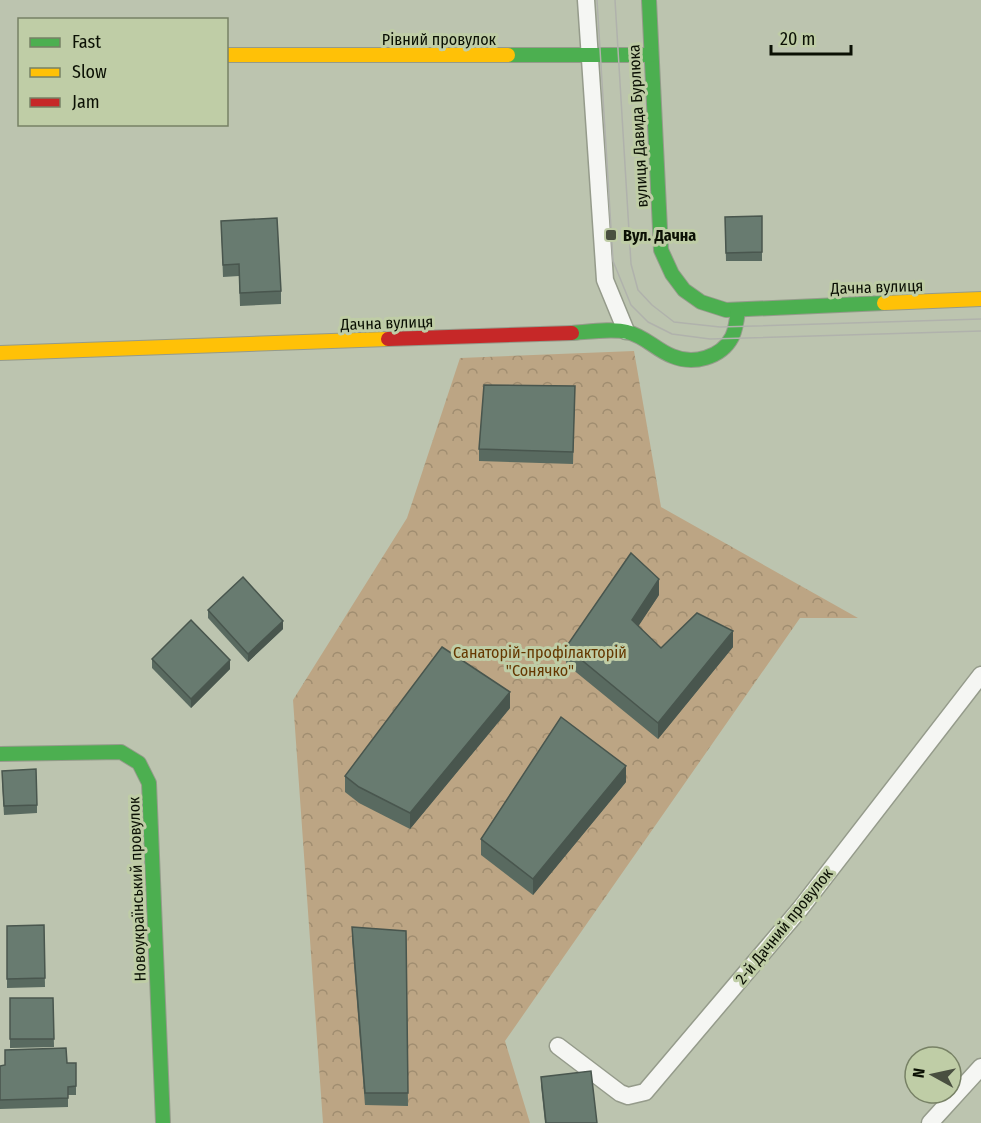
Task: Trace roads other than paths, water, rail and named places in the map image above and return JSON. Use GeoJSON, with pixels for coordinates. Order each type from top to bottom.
{"type":"FeatureCollection","features":[{"type":"Feature","properties":{"kind":"street","name":"вулиця Давида Бурлюка"},"geometry":{"type":"LineString","coordinates":[[649,0],[660,250]]}},
{"type":"Feature","properties":{"kind":"street","name":"Рівний провулок"},"geometry":{"type":"LineString","coordinates":[[228,55],[651,55]]}},
{"type":"Feature","properties":{"kind":"street","name":"Дачна вулиця"},"geometry":{"type":"LineString","coordinates":[[660,250],[670,274],[684,293],[705,305],[726,310],[981,299]]}},
{"type":"Feature","properties":{"kind":"street","name":"Дачна вулиця"},"geometry":{"type":"LineString","coordinates":[[0,353],[626,332],[650,341],[670,356],[684,360],[698,360],[711,356],[723,348],[731,338],[736,327],[738,310]]}},
{"type":"Feature","properties":{"kind":"street","name":"Новоукраїнський провулок"},"geometry":{"type":"LineString","coordinates":[[0,754],[121,752],[139,763],[145,772],[149,783],[164,1123]]}},
{"type":"Feature","properties":{"kind":"lane"},"geometry":{"type":"LineString","coordinates":[[586,0],[605,280],[626,332]]}},
{"type":"Feature","properties":{"kind":"lane","name":"2-й Дачний провулок"},"geometry":{"type":"LineString","coordinates":[[558,1046],[620,1093],[628,1096],[645,1092],[800,909],[981,675]]}},
{"type":"Feature","properties":{"kind":"lane"},"geometry":{"type":"LineString","coordinates":[[930,1123],[981,1067]]}},
{"type":"Feature","properties":{"kind":"tram line"},"geometry":{"type":"LineString","coordinates":[[597,0],[613,261],[631,305],[648,322],[672,334],[710,339],[981,331]]}},
{"type":"Feature","properties":{"kind":"tram line"},"geometry":{"type":"LineString","coordinates":[[615,0],[631,264],[638,290],[652,305],[674,322],[720,327],[981,319]]}},
{"type":"Feature","properties":{"kind":"place","name":"Вул. Дачна"},"geometry":{"type":"Point","coordinates":[611,235]}},
{"type":"Feature","properties":{"kind":"park label","name":"Санаторій-профілакторій \"Сонячко\""},"geometry":{"type":"Point","coordinates":[540,661]}}]}
